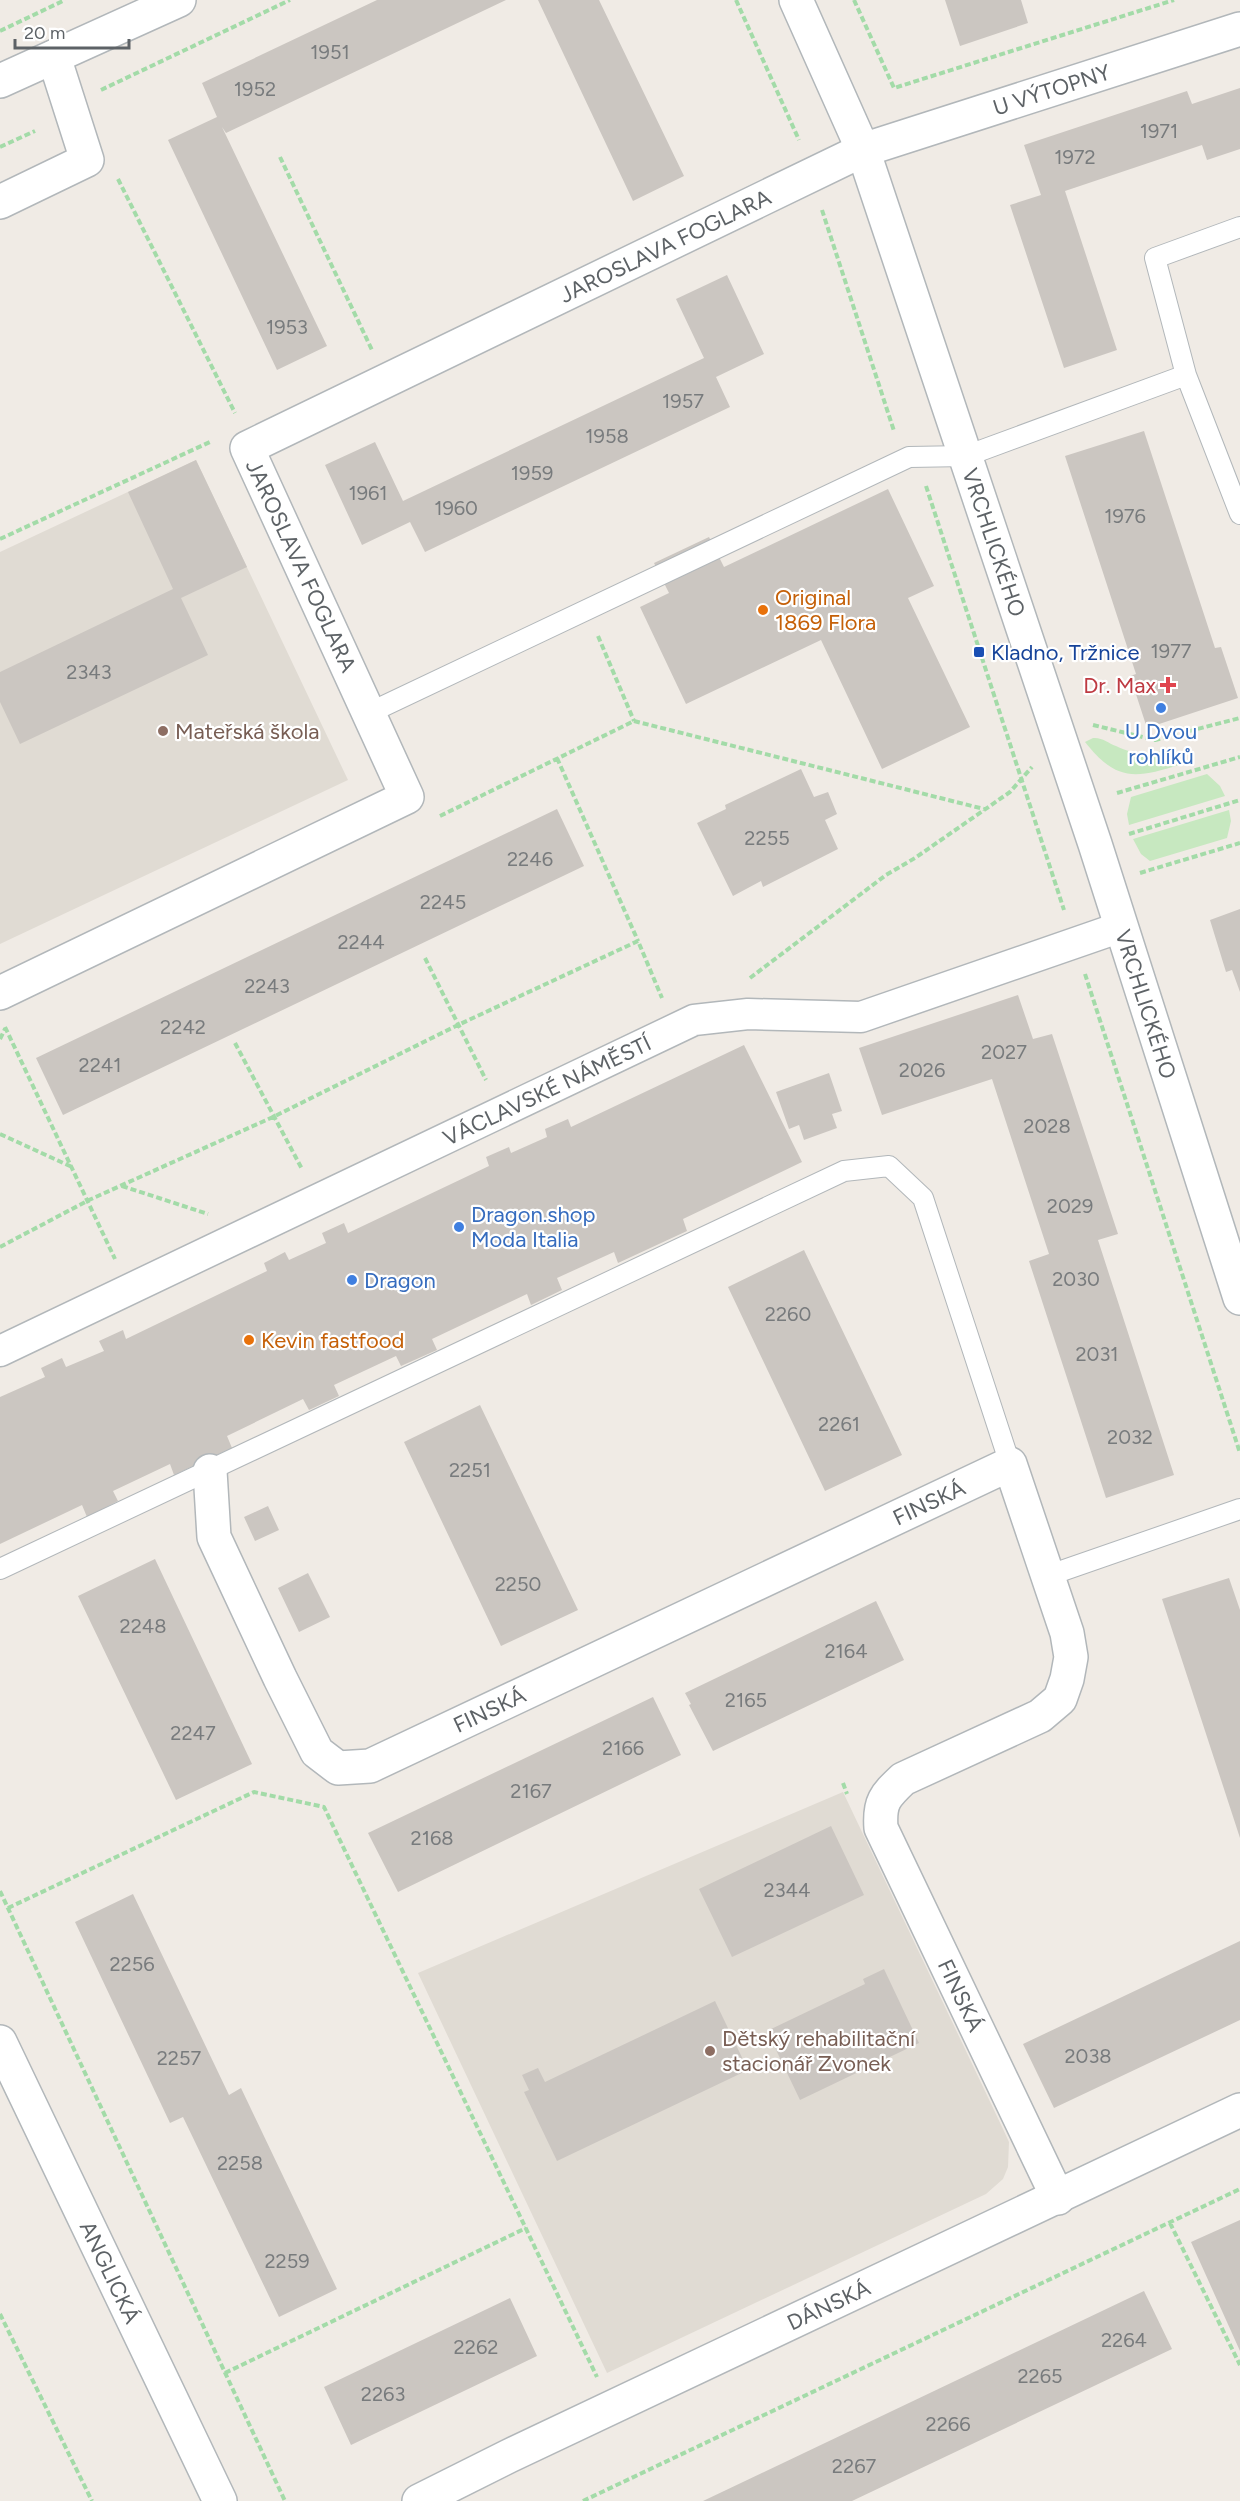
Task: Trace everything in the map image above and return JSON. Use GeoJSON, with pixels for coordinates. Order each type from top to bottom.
{"type":"FeatureCollection","features":[{"type":"Feature","properties":{"kind":"street"},"geometry":{"type":"LineString","coordinates":[[0,81],[179,0]]}},
{"type":"Feature","properties":{"kind":"street","name":"VRCHLICKÉHO"},"geometry":{"type":"LineString","coordinates":[[796,0],[863,150],[1082,803],[1240,1298]]}},
{"type":"Feature","properties":{"kind":"street","name":"U VÝTOPNY"},"geometry":{"type":"LineString","coordinates":[[863,150],[1240,28]]}},
{"type":"Feature","properties":{"kind":"street"},"geometry":{"type":"LineString","coordinates":[[0,201],[87,160],[54,57]]}},
{"type":"Feature","properties":{"kind":"street","name":"JAROSLAVA FOGLARA"},"geometry":{"type":"LineString","coordinates":[[0,993],[408,797],[247,448],[863,150]]}},
{"type":"Feature","properties":{"kind":"street","name":"VÁCLAVSKÉ NÁMĚSTÍ"},"geometry":{"type":"LineString","coordinates":[[0,1351],[694,1020],[748,1014],[861,1017],[1121,927]]}},
{"type":"Feature","properties":{"kind":"street","name":"FINSKÁ"},"geometry":{"type":"LineString","coordinates":[[210,1471],[214,1537],[317,1752],[338,1768],[370,1766],[1010,1464],[1067,1633],[1071,1657],[1060,1699],[1040,1716],[903,1779],[887,1794],[880,1809],[881,1828],[1058,2198]]}},
{"type":"Feature","properties":{"kind":"street","name":"ANGLICKÁ"},"geometry":{"type":"LineString","coordinates":[[0,2042],[220,2501]]}},
{"type":"Feature","properties":{"kind":"street","name":"DÁNSKÁ"},"geometry":{"type":"LineString","coordinates":[[419,2501],[1240,2110]]}},
{"type":"Feature","properties":{"kind":"lane"},"geometry":{"type":"LineString","coordinates":[[1240,227],[1155,258],[1186,375],[1240,514]]}},
{"type":"Feature","properties":{"kind":"lane"},"geometry":{"type":"LineString","coordinates":[[369,713],[909,457],[966,456],[1186,375]]}},
{"type":"Feature","properties":{"kind":"lane"},"geometry":{"type":"LineString","coordinates":[[0,1569],[844,1171],[889,1166],[923,1198],[1010,1464]]}},
{"type":"Feature","properties":{"kind":"lane"},"geometry":{"type":"LineString","coordinates":[[1047,1575],[1240,1509]]}},
{"type":"Feature","properties":{"kind":"path"},"geometry":{"type":"LineString","coordinates":[[0,31],[65,0]]}},
{"type":"Feature","properties":{"kind":"path"},"geometry":{"type":"LineString","coordinates":[[93,93],[290,0]]}},
{"type":"Feature","properties":{"kind":"path"},"geometry":{"type":"LineString","coordinates":[[736,0],[806,156],[896,436],[927,488],[1240,1453]]}},
{"type":"Feature","properties":{"kind":"path"},"geometry":{"type":"LineString","coordinates":[[854,0],[894,88],[1174,0]]}},
{"type":"Feature","properties":{"kind":"path"},"geometry":{"type":"LineString","coordinates":[[0,147],[35,131]]}},
{"type":"Feature","properties":{"kind":"path"},"geometry":{"type":"LineString","coordinates":[[280,157],[374,354]]}},
{"type":"Feature","properties":{"kind":"path"},"geometry":{"type":"LineString","coordinates":[[114,172],[237,417]]}},
{"type":"Feature","properties":{"kind":"path"},"geometry":{"type":"LineString","coordinates":[[0,539],[221,437]]}},
{"type":"Feature","properties":{"kind":"path"},"geometry":{"type":"LineString","coordinates":[[587,610],[634,721]]}},
{"type":"Feature","properties":{"kind":"path"},"geometry":{"type":"LineString","coordinates":[[741,984],[886,875],[915,858],[1010,792],[1060,738],[1095,724],[1155,740],[1240,718]]}},
{"type":"Feature","properties":{"kind":"path"},"geometry":{"type":"LineString","coordinates":[[430,820],[634,721],[985,809]]}},
{"type":"Feature","properties":{"kind":"path"},"geometry":{"type":"LineString","coordinates":[[1082,803],[1240,757]]}},
{"type":"Feature","properties":{"kind":"path"},"geometry":{"type":"LineString","coordinates":[[557,758],[662,998]]}},
{"type":"Feature","properties":{"kind":"path"},"geometry":{"type":"LineString","coordinates":[[1095,844],[1240,800]]}},
{"type":"Feature","properties":{"kind":"path"},"geometry":{"type":"LineString","coordinates":[[1107,884],[1240,843]]}},
{"type":"Feature","properties":{"kind":"path"},"geometry":{"type":"LineString","coordinates":[[0,1247],[89,1200],[273,1117],[458,1025],[638,940]]}},
{"type":"Feature","properties":{"kind":"path"},"geometry":{"type":"LineString","coordinates":[[425,958],[486,1080]]}},
{"type":"Feature","properties":{"kind":"path"},"geometry":{"type":"LineString","coordinates":[[0,1023],[5,1028],[89,1200],[119,1267]]}},
{"type":"Feature","properties":{"kind":"path"},"geometry":{"type":"LineString","coordinates":[[0,1039],[5,1028],[16,1023]]}},
{"type":"Feature","properties":{"kind":"path"},"geometry":{"type":"LineString","coordinates":[[235,1043],[307,1178]]}},
{"type":"Feature","properties":{"kind":"path"},"geometry":{"type":"LineString","coordinates":[[0,1134],[72,1167]]}},
{"type":"Feature","properties":{"kind":"path"},"geometry":{"type":"LineString","coordinates":[[122,1186],[209,1214]]}},
{"type":"Feature","properties":{"kind":"path"},"geometry":{"type":"LineString","coordinates":[[843,1783],[853,1804]]}},
{"type":"Feature","properties":{"kind":"path"},"geometry":{"type":"LineString","coordinates":[[8,1908],[254,1792],[324,1807],[597,2379]]}},
{"type":"Feature","properties":{"kind":"path"},"geometry":{"type":"LineString","coordinates":[[0,1892],[285,2501]]}},
{"type":"Feature","properties":{"kind":"path"},"geometry":{"type":"LineString","coordinates":[[583,2501],[1240,2189]]}},
{"type":"Feature","properties":{"kind":"path"},"geometry":{"type":"LineString","coordinates":[[1170,2223],[1240,2365]]}},
{"type":"Feature","properties":{"kind":"path"},"geometry":{"type":"LineString","coordinates":[[225,2373],[526,2228]]}},
{"type":"Feature","properties":{"kind":"path"},"geometry":{"type":"LineString","coordinates":[[0,2314],[92,2501]]}},
{"type":"Feature","properties":{"kind":"shaded area","name":"Mateřská škola"},"geometry":{"type":"Polygon","coordinates":[[[196,460],[348,780],[0,944],[0,552],[196,460]]]}},
{"type":"Feature","properties":{"kind":"shaded area","name":"Dětský rehabilitační stacionář Zvonek"},"geometry":{"type":"Polygon","coordinates":[[[843,1792],[1009,2142],[1008,2167],[1003,2179],[986,2194],[607,2373],[418,1973],[843,1792]]]}},
{"type":"Feature","properties":{"kind":"green space"},"geometry":{"type":"Polygon","coordinates":[[[1093,738],[1102,739],[1138,753],[1152,753],[1174,748],[1179,765],[1138,774],[1116,770],[1096,755],[1085,742],[1093,738]]]}},
{"type":"Feature","properties":{"kind":"green space"},"geometry":{"type":"Polygon","coordinates":[[[1207,774],[1220,786],[1225,796],[1129,825],[1127,814],[1131,797],[1207,774]]]}},
{"type":"Feature","properties":{"kind":"green space"},"geometry":{"type":"Polygon","coordinates":[[[1229,810],[1231,821],[1227,838],[1150,861],[1141,854],[1133,839],[1229,810]]]}},
{"type":"Feature","properties":{"kind":"building"},"geometry":{"type":"Polygon","coordinates":[[[377,0],[506,0],[226,133],[222,127],[327,346],[277,370],[168,140],[217,117],[202,83],[377,0]]]}},
{"type":"Feature","properties":{"kind":"building"},"geometry":{"type":"Polygon","coordinates":[[[538,0],[599,0],[684,176],[633,201],[538,0]]]}},
{"type":"Feature","properties":{"kind":"building"},"geometry":{"type":"Polygon","coordinates":[[[945,0],[1021,0],[1028,23],[960,46],[945,0]]]}},
{"type":"Feature","properties":{"kind":"building"},"geometry":{"type":"Polygon","coordinates":[[[1240,88],[1240,149],[1207,160],[1202,145],[1065,191],[1117,350],[1064,368],[1010,205],[1041,195],[1024,145],[1187,91],[1192,104],[1240,88]]]}},
{"type":"Feature","properties":{"kind":"building"},"geometry":{"type":"Polygon","coordinates":[[[727,275],[764,354],[716,377],[730,407],[425,552],[410,522],[362,545],[325,465],[375,442],[403,501],[704,358],[676,299],[727,275]]]}},
{"type":"Feature","properties":{"kind":"building"},"geometry":{"type":"Polygon","coordinates":[[[1144,431],[1215,648],[1221,647],[1238,698],[1147,728],[1130,676],[1136,674],[1065,456],[1144,431]]]}},
{"type":"Feature","properties":{"kind":"building"},"geometry":{"type":"Polygon","coordinates":[[[196,460],[247,567],[181,598],[208,655],[20,744],[0,702],[0,672],[173,589],[128,492],[196,460]]]}},
{"type":"Feature","properties":{"kind":"building"},"geometry":{"type":"Polygon","coordinates":[[[888,489],[934,586],[908,598],[970,727],[882,769],[821,640],[686,704],[640,607],[669,593],[654,563],[709,537],[724,567],[888,489]]]}},
{"type":"Feature","properties":{"kind":"building"},"geometry":{"type":"Polygon","coordinates":[[[801,769],[814,797],[828,792],[837,814],[825,820],[838,849],[763,887],[761,881],[733,896],[697,823],[726,809],[725,805],[801,769]]]}},
{"type":"Feature","properties":{"kind":"building"},"geometry":{"type":"Polygon","coordinates":[[[557,809],[584,866],[63,1115],[36,1058],[557,809]]]}},
{"type":"Feature","properties":{"kind":"building"},"geometry":{"type":"Polygon","coordinates":[[[1240,909],[1240,992],[1232,970],[1226,972],[1210,920],[1240,909]]]}},
{"type":"Feature","properties":{"kind":"building"},"geometry":{"type":"Polygon","coordinates":[[[1018,995],[1033,1039],[1052,1034],[1118,1234],[1098,1240],[1174,1475],[1106,1498],[1029,1261],[1049,1254],[992,1079],[882,1115],[859,1048],[1018,995]]]}},
{"type":"Feature","properties":{"kind":"building"},"geometry":{"type":"Polygon","coordinates":[[[744,1045],[802,1162],[683,1219],[687,1231],[618,1263],[614,1252],[557,1278],[562,1290],[531,1305],[527,1294],[432,1339],[437,1350],[401,1366],[396,1356],[334,1385],[339,1396],[309,1410],[303,1399],[227,1436],[232,1448],[174,1475],[170,1464],[113,1491],[118,1501],[87,1517],[82,1505],[0,1544],[0,1397],[45,1377],[41,1368],[62,1358],[66,1367],[104,1351],[99,1341],[123,1330],[126,1339],[267,1271],[264,1263],[285,1252],[289,1260],[326,1243],[322,1233],[344,1223],[348,1233],[489,1166],[486,1157],[509,1147],[511,1153],[547,1137],[545,1129],[568,1119],[571,1127],[744,1045]]]}},
{"type":"Feature","properties":{"kind":"building"},"geometry":{"type":"Polygon","coordinates":[[[829,1073],[842,1111],[832,1114],[837,1128],[804,1140],[799,1125],[789,1129],[776,1092],[829,1073]]]}},
{"type":"Feature","properties":{"kind":"building"},"geometry":{"type":"Polygon","coordinates":[[[804,1250],[902,1455],[825,1491],[728,1287],[804,1250]]]}},
{"type":"Feature","properties":{"kind":"building"},"geometry":{"type":"Polygon","coordinates":[[[480,1405],[578,1610],[501,1646],[404,1442],[480,1405]]]}},
{"type":"Feature","properties":{"kind":"building"},"geometry":{"type":"Polygon","coordinates":[[[268,1506],[279,1530],[255,1541],[244,1517],[268,1506]]]}},
{"type":"Feature","properties":{"kind":"building"},"geometry":{"type":"Polygon","coordinates":[[[155,1559],[252,1764],[176,1800],[78,1596],[155,1559]]]}},
{"type":"Feature","properties":{"kind":"building"},"geometry":{"type":"Polygon","coordinates":[[[308,1573],[330,1617],[299,1632],[278,1588],[308,1573]]]}},
{"type":"Feature","properties":{"kind":"building"},"geometry":{"type":"Polygon","coordinates":[[[1229,1578],[1240,1610],[1240,1838],[1162,1599],[1229,1578]]]}},
{"type":"Feature","properties":{"kind":"building"},"geometry":{"type":"Polygon","coordinates":[[[876,1601],[904,1660],[713,1751],[685,1693],[876,1601]]]}},
{"type":"Feature","properties":{"kind":"building"},"geometry":{"type":"Polygon","coordinates":[[[653,1697],[681,1755],[398,1892],[368,1833],[653,1697]]]}},
{"type":"Feature","properties":{"kind":"building"},"geometry":{"type":"Polygon","coordinates":[[[831,1826],[864,1895],[732,1957],[699,1889],[831,1826]]]}},
{"type":"Feature","properties":{"kind":"building"},"geometry":{"type":"Polygon","coordinates":[[[133,1894],[229,2095],[241,2088],[337,2289],[279,2317],[183,2117],[170,2123],[75,1922],[133,1894]]]}},
{"type":"Feature","properties":{"kind":"building"},"geometry":{"type":"Polygon","coordinates":[[[1240,1941],[1240,2020],[1054,2108],[1023,2044],[1240,1941]]]}},
{"type":"Feature","properties":{"kind":"building"},"geometry":{"type":"Polygon","coordinates":[[[884,1969],[919,2043],[800,2100],[767,2031],[865,1984],[863,1979],[884,1969]]]}},
{"type":"Feature","properties":{"kind":"building"},"geometry":{"type":"Polygon","coordinates":[[[715,2001],[748,2070],[557,2161],[524,2092],[529,2090],[522,2075],[538,2068],[545,2082],[715,2001]]]}},
{"type":"Feature","properties":{"kind":"building"},"geometry":{"type":"Polygon","coordinates":[[[1240,2220],[1240,2351],[1191,2242],[1240,2220]]]}},
{"type":"Feature","properties":{"kind":"building"},"geometry":{"type":"Polygon","coordinates":[[[1144,2291],[1172,2349],[852,2501],[703,2501],[1144,2291]]]}},
{"type":"Feature","properties":{"kind":"building"},"geometry":{"type":"Polygon","coordinates":[[[510,2298],[537,2356],[351,2445],[324,2387],[510,2298]]]}},
{"type":"Feature","properties":{"kind":"place","name":"Original 1869 Flora"},"geometry":{"type":"Point","coordinates":[763,610]}},
{"type":"Feature","properties":{"kind":"place","name":"Kladno, Tržnice"},"geometry":{"type":"Point","coordinates":[979,652]}},
{"type":"Feature","properties":{"kind":"place","name":"Dr. Max"},"geometry":{"type":"Point","coordinates":[1168,685]}},
{"type":"Feature","properties":{"kind":"place","name":"U Dvou rohlíků"},"geometry":{"type":"Point","coordinates":[1161,708]}},
{"type":"Feature","properties":{"kind":"place","name":"Mateřská škola"},"geometry":{"type":"Point","coordinates":[163,731]}},
{"type":"Feature","properties":{"kind":"place","name":"Dragon.shop Moda Italia"},"geometry":{"type":"Point","coordinates":[459,1227]}},
{"type":"Feature","properties":{"kind":"place","name":"Dragon"},"geometry":{"type":"Point","coordinates":[352,1280]}},
{"type":"Feature","properties":{"kind":"place","name":"Kevin fastfood"},"geometry":{"type":"Point","coordinates":[249,1340]}},
{"type":"Feature","properties":{"kind":"place","name":"Dětský rehabilitační stacionář Zvonek"},"geometry":{"type":"Point","coordinates":[710,2051]}}]}
